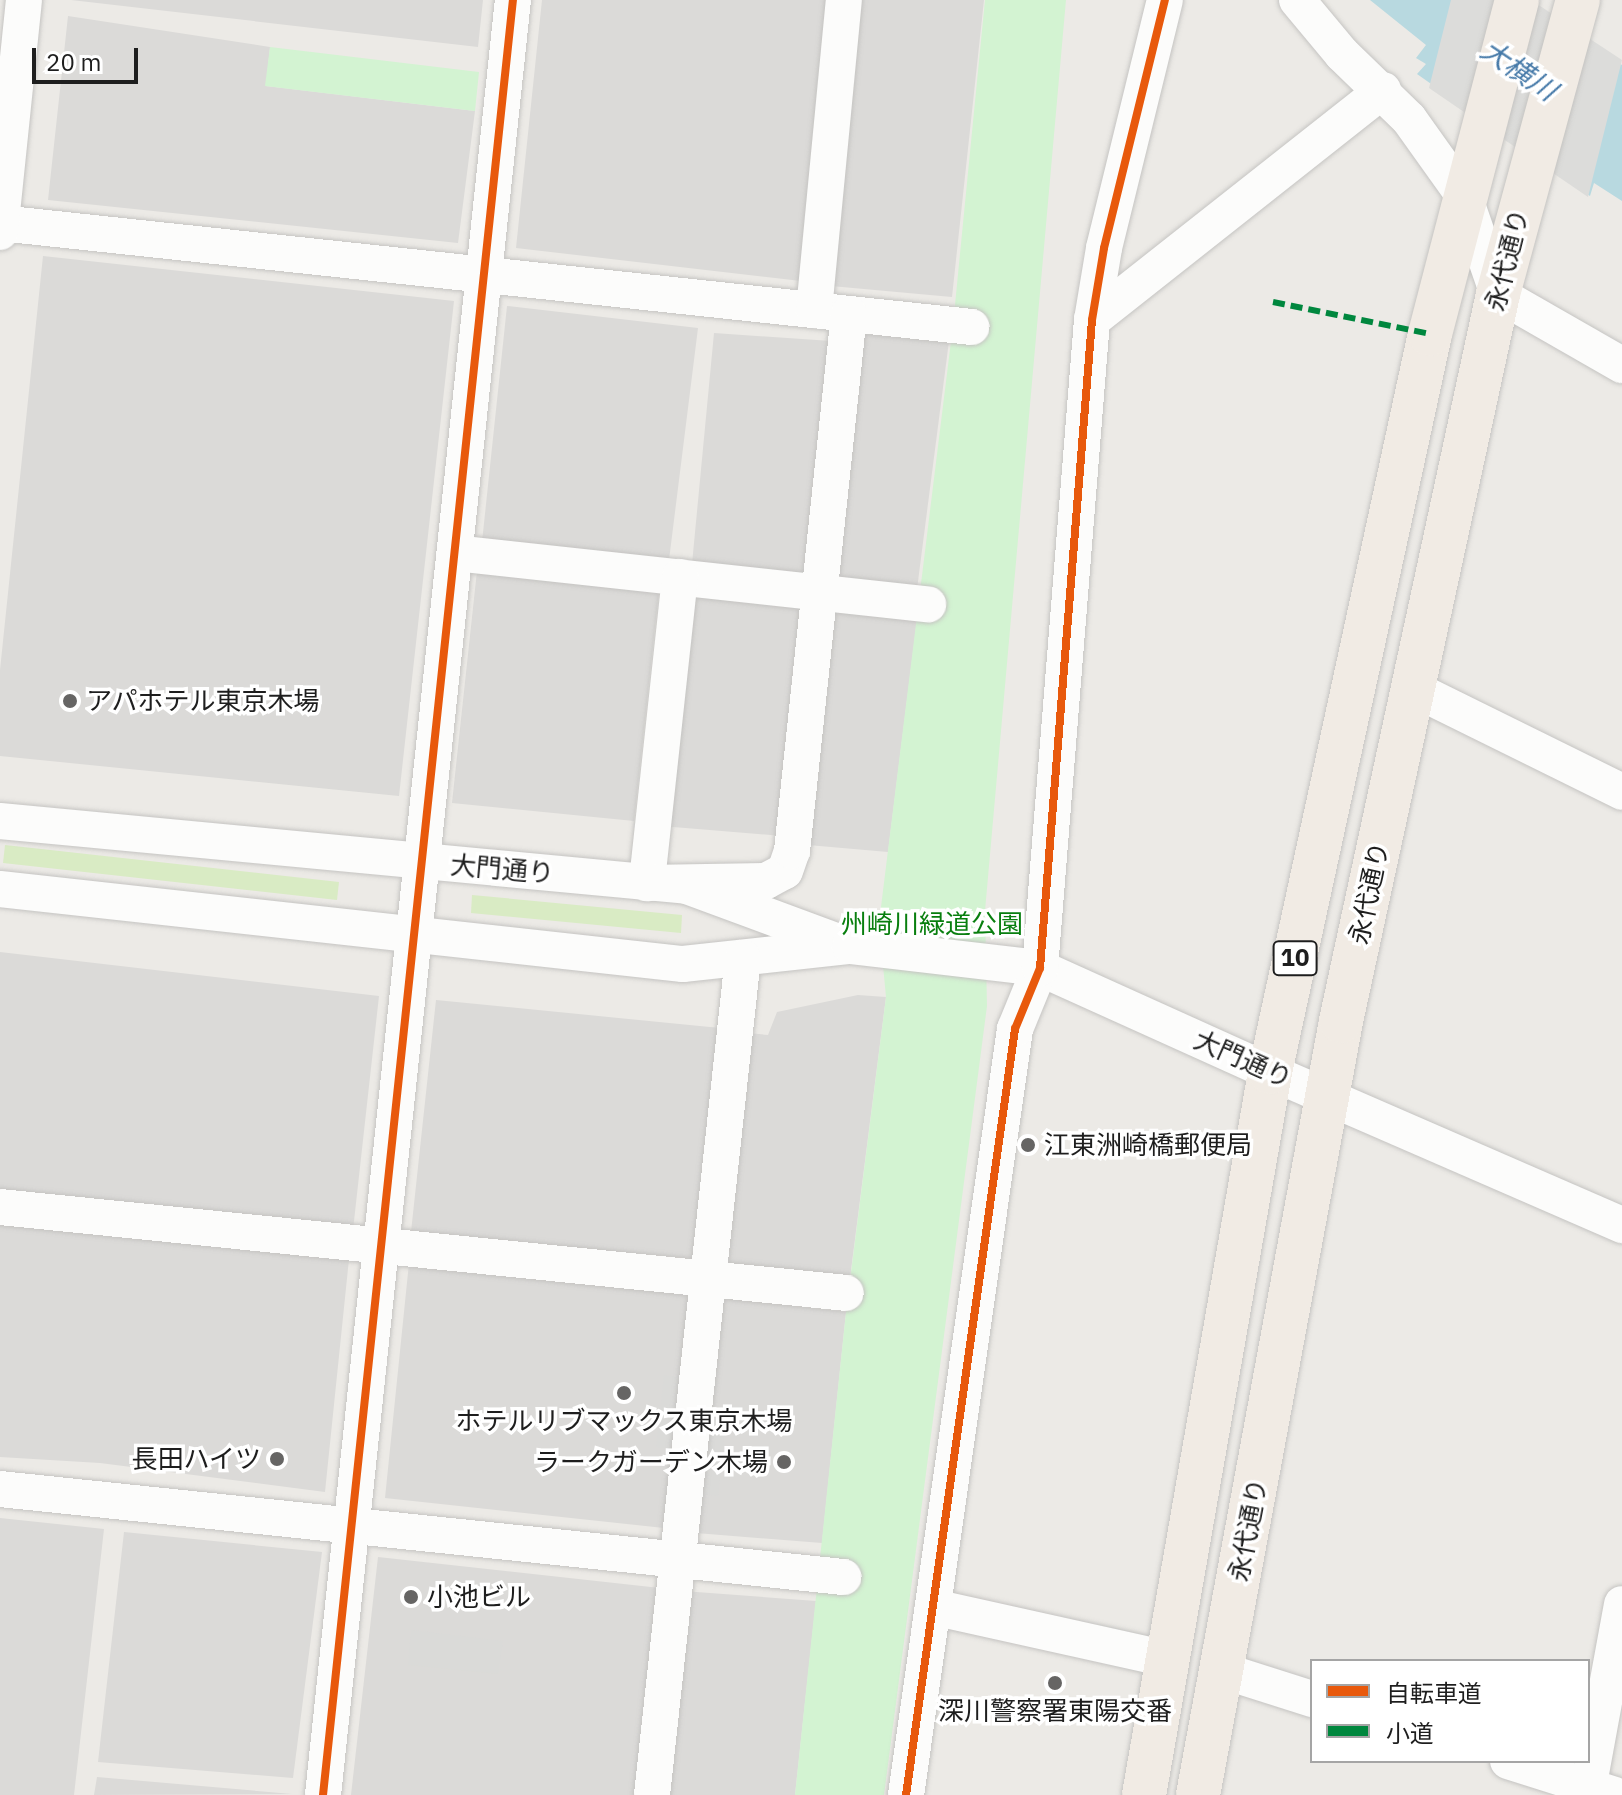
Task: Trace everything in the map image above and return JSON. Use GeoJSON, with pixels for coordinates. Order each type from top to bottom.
{"type":"FeatureCollection","features":[{"type":"Feature","properties":{"kind":"main road","name":"10"},"geometry":{"type":"LineString","coordinates":[[1144,1795],[1270,1072],[1427,348],[1481,129],[1517,0]]}},
{"type":"Feature","properties":{"kind":"main road","name":"永代通り"},"geometry":{"type":"LineString","coordinates":[[1198,1795],[1326,1096],[1412,688],[1498,294],[1575,11]]}},
{"type":"Feature","properties":{"kind":"street"},"geometry":{"type":"LineString","coordinates":[[0,232],[24,0]]}},
{"type":"Feature","properties":{"kind":"street"},"geometry":{"type":"LineString","coordinates":[[323,1795],[513,0]]}},
{"type":"Feature","properties":{"kind":"street"},"geometry":{"type":"LineString","coordinates":[[680,577],[647,883],[766,881],[785,871],[792,851],[820,592],[844,0]]}},
{"type":"Feature","properties":{"kind":"street"},"geometry":{"type":"LineString","coordinates":[[906,1795],[1015,1029],[1040,968],[1092,320],[1104,248],[1165,0]]}},
{"type":"Feature","properties":{"kind":"street"},"geometry":{"type":"LineString","coordinates":[[1297,0],[1342,54],[1383,90],[1409,119],[1464,196],[1498,294],[1622,365]]}},
{"type":"Feature","properties":{"kind":"street"},"geometry":{"type":"LineString","coordinates":[[1092,320],[1383,90]]}},
{"type":"Feature","properties":{"kind":"street"},"geometry":{"type":"LineString","coordinates":[[0,223],[971,327]]}},
{"type":"Feature","properties":{"kind":"street"},"geometry":{"type":"LineString","coordinates":[[455,553],[928,604]]}},
{"type":"Feature","properties":{"kind":"street"},"geometry":{"type":"LineString","coordinates":[[1412,688],[1622,792]]}},
{"type":"Feature","properties":{"kind":"street","name":"大門通り"},"geometry":{"type":"LineString","coordinates":[[0,821],[687,886],[850,946]]}},
{"type":"Feature","properties":{"kind":"street","name":"大門通り"},"geometry":{"type":"LineString","coordinates":[[0,889],[683,964],[850,946],[1040,968],[1622,1225]]}},
{"type":"Feature","properties":{"kind":"street"},"geometry":{"type":"LineString","coordinates":[[652,1795],[743,958]]}},
{"type":"Feature","properties":{"kind":"street"},"geometry":{"type":"LineString","coordinates":[[0,1207],[846,1293]]}},
{"type":"Feature","properties":{"kind":"street"},"geometry":{"type":"LineString","coordinates":[[0,1489],[843,1577]]}},
{"type":"Feature","properties":{"kind":"street"},"geometry":{"type":"LineString","coordinates":[[1514,1763],[1597,1792],[1622,1604]]}},
{"type":"Feature","properties":{"kind":"street"},"geometry":{"type":"LineString","coordinates":[[933,1607],[1168,1659]]}},
{"type":"Feature","properties":{"kind":"street"},"geometry":{"type":"LineString","coordinates":[[1221,1670],[1310,1698]]}},
{"type":"Feature","properties":{"kind":"shaded area"},"geometry":{"type":"Polygon","coordinates":[[[71,0],[483,0],[478,47],[71,0]]]}},
{"type":"Feature","properties":{"kind":"shaded area"},"geometry":{"type":"Polygon","coordinates":[[[542,0],[828,0],[801,281],[516,248],[542,0]]]}},
{"type":"Feature","properties":{"kind":"shaded area"},"geometry":{"type":"Polygon","coordinates":[[[861,0],[984,0],[952,297],[831,286],[861,0]]]}},
{"type":"Feature","properties":{"kind":"shaded area"},"geometry":{"type":"Polygon","coordinates":[[[68,16],[270,47],[266,86],[475,111],[458,243],[48,200],[68,16]]]}},
{"type":"Feature","properties":{"kind":"shaded area"},"geometry":{"type":"Polygon","coordinates":[[[43,256],[454,301],[399,796],[0,756],[0,670],[43,256]]]}},
{"type":"Feature","properties":{"kind":"shaded area"},"geometry":{"type":"Polygon","coordinates":[[[507,306],[698,328],[669,560],[482,542],[507,306]]]}},
{"type":"Feature","properties":{"kind":"shaded area"},"geometry":{"type":"Polygon","coordinates":[[[714,333],[831,341],[810,577],[692,564],[714,333]]]}},
{"type":"Feature","properties":{"kind":"shaded area"},"geometry":{"type":"Polygon","coordinates":[[[863,334],[949,341],[917,589],[835,581],[863,334]]]}},
{"type":"Feature","properties":{"kind":"shaded area"},"geometry":{"type":"Polygon","coordinates":[[[477,571],[659,590],[634,821],[452,803],[477,571]]]}},
{"type":"Feature","properties":{"kind":"shaded area"},"geometry":{"type":"Polygon","coordinates":[[[686,591],[806,605],[783,836],[661,826],[686,591]]]}},
{"type":"Feature","properties":{"kind":"shaded area"},"geometry":{"type":"Polygon","coordinates":[[[832,608],[917,620],[888,852],[808,845],[832,608]]]}},
{"type":"Feature","properties":{"kind":"shaded area"},"geometry":{"type":"Polygon","coordinates":[[[0,952],[379,996],[353,1230],[0,1194],[0,952]]]}},
{"type":"Feature","properties":{"kind":"shaded area"},"geometry":{"type":"Polygon","coordinates":[[[858,995],[886,997],[850,1278],[724,1269],[747,1033],[768,1035],[777,1012],[858,995]]]}},
{"type":"Feature","properties":{"kind":"shaded area"},"geometry":{"type":"Polygon","coordinates":[[[436,1000],[720,1028],[696,1259],[411,1232],[436,1000]]]}},
{"type":"Feature","properties":{"kind":"shaded area"},"geometry":{"type":"Polygon","coordinates":[[[0,1223],[349,1259],[325,1492],[100,1463],[0,1457],[0,1223]]]}},
{"type":"Feature","properties":{"kind":"shaded area"},"geometry":{"type":"Polygon","coordinates":[[[409,1263],[693,1291],[664,1528],[385,1498],[409,1263]]]}},
{"type":"Feature","properties":{"kind":"shaded area"},"geometry":{"type":"Polygon","coordinates":[[[719,1297],[846,1312],[822,1543],[696,1533],[719,1297]]]}},
{"type":"Feature","properties":{"kind":"shaded area"},"geometry":{"type":"Polygon","coordinates":[[[664,1375],[687,1378],[679,1450],[656,1447],[664,1375]]]}},
{"type":"Feature","properties":{"kind":"shaded area"},"geometry":{"type":"Polygon","coordinates":[[[709,1419],[726,1421],[718,1496],[702,1494],[709,1419]]]}},
{"type":"Feature","properties":{"kind":"shaded area"},"geometry":{"type":"Polygon","coordinates":[[[0,1518],[104,1529],[74,1795],[0,1795],[0,1518]]]}},
{"type":"Feature","properties":{"kind":"shaded area"},"geometry":{"type":"Polygon","coordinates":[[[124,1532],[322,1552],[293,1778],[98,1762],[124,1532]]]}},
{"type":"Feature","properties":{"kind":"shaded area"},"geometry":{"type":"Polygon","coordinates":[[[378,1557],[660,1588],[636,1795],[351,1795],[378,1557]]]}},
{"type":"Feature","properties":{"kind":"shaded area"},"geometry":{"type":"Polygon","coordinates":[[[683,1591],[816,1601],[795,1795],[663,1795],[683,1591]]]}},
{"type":"Feature","properties":{"kind":"shaded area"},"geometry":{"type":"Polygon","coordinates":[[[411,1630],[503,1641],[498,1674],[408,1665],[411,1630]]]}},
{"type":"Feature","properties":{"kind":"shaded area"},"geometry":{"type":"Polygon","coordinates":[[[97,1777],[292,1794],[94,1795],[97,1777]]]}},
{"type":"Feature","properties":{"kind":"green space","name":"州崎川緑道公園"},"geometry":{"type":"Polygon","coordinates":[[[985,0],[1066,0],[985,911],[987,1006],[884,1795],[795,1795],[846,1312],[886,997],[879,923],[953,325],[985,0]]]}},
{"type":"Feature","properties":{"kind":"green space"},"geometry":{"type":"Polygon","coordinates":[[[270,47],[479,72],[475,111],[265,86],[270,47]]]}},
{"type":"Feature","properties":{"kind":"green space"},"geometry":{"type":"Polygon","coordinates":[[[5,845],[339,882],[337,900],[3,863],[5,845]]]}},
{"type":"Feature","properties":{"kind":"green space"},"geometry":{"type":"Polygon","coordinates":[[[472,895],[682,915],[681,933],[471,913],[472,895]]]}},
{"type":"Feature","properties":{"kind":"water","name":"大横川"},"geometry":{"type":"Polygon","coordinates":[[[1370,0],[1525,0],[1622,65],[1622,201],[1594,183],[1590,196],[1417,74],[1426,64],[1416,58],[1426,45],[1370,0]]]}},
{"type":"Feature","properties":{"kind":"pier"},"geometry":{"type":"Polygon","coordinates":[[[1451,0],[1531,0],[1622,60],[1588,197],[1429,88],[1451,0]]]}},
{"type":"Feature","properties":{"kind":"marked path"},"geometry":{"type":"LineString","coordinates":[[1273,302],[1430,334]]}},
{"type":"Feature","properties":{"kind":"cycle path"},"geometry":{"type":"LineString","coordinates":[[323,1795],[513,0]]}},
{"type":"Feature","properties":{"kind":"cycle path"},"geometry":{"type":"LineString","coordinates":[[906,1795],[1015,1029],[1040,968],[1092,320],[1104,248],[1165,0]]}},
{"type":"Feature","properties":{"kind":"place","name":"アパホテル東京木場"},"geometry":{"type":"Point","coordinates":[70,701]}},
{"type":"Feature","properties":{"kind":"place","name":"江東洲崎橋郵便局"},"geometry":{"type":"Point","coordinates":[1028,1145]}},
{"type":"Feature","properties":{"kind":"place","name":"ホテルリブマックス東京木場"},"geometry":{"type":"Point","coordinates":[624,1393]}},
{"type":"Feature","properties":{"kind":"place","name":"長田ハイツ"},"geometry":{"type":"Point","coordinates":[277,1459]}},
{"type":"Feature","properties":{"kind":"place","name":"ラークガーデン木場"},"geometry":{"type":"Point","coordinates":[784,1462]}},
{"type":"Feature","properties":{"kind":"place","name":"小池ビル"},"geometry":{"type":"Point","coordinates":[411,1597]}},
{"type":"Feature","properties":{"kind":"place","name":"深川警察署東陽交番"},"geometry":{"type":"Point","coordinates":[1055,1683]}}]}
